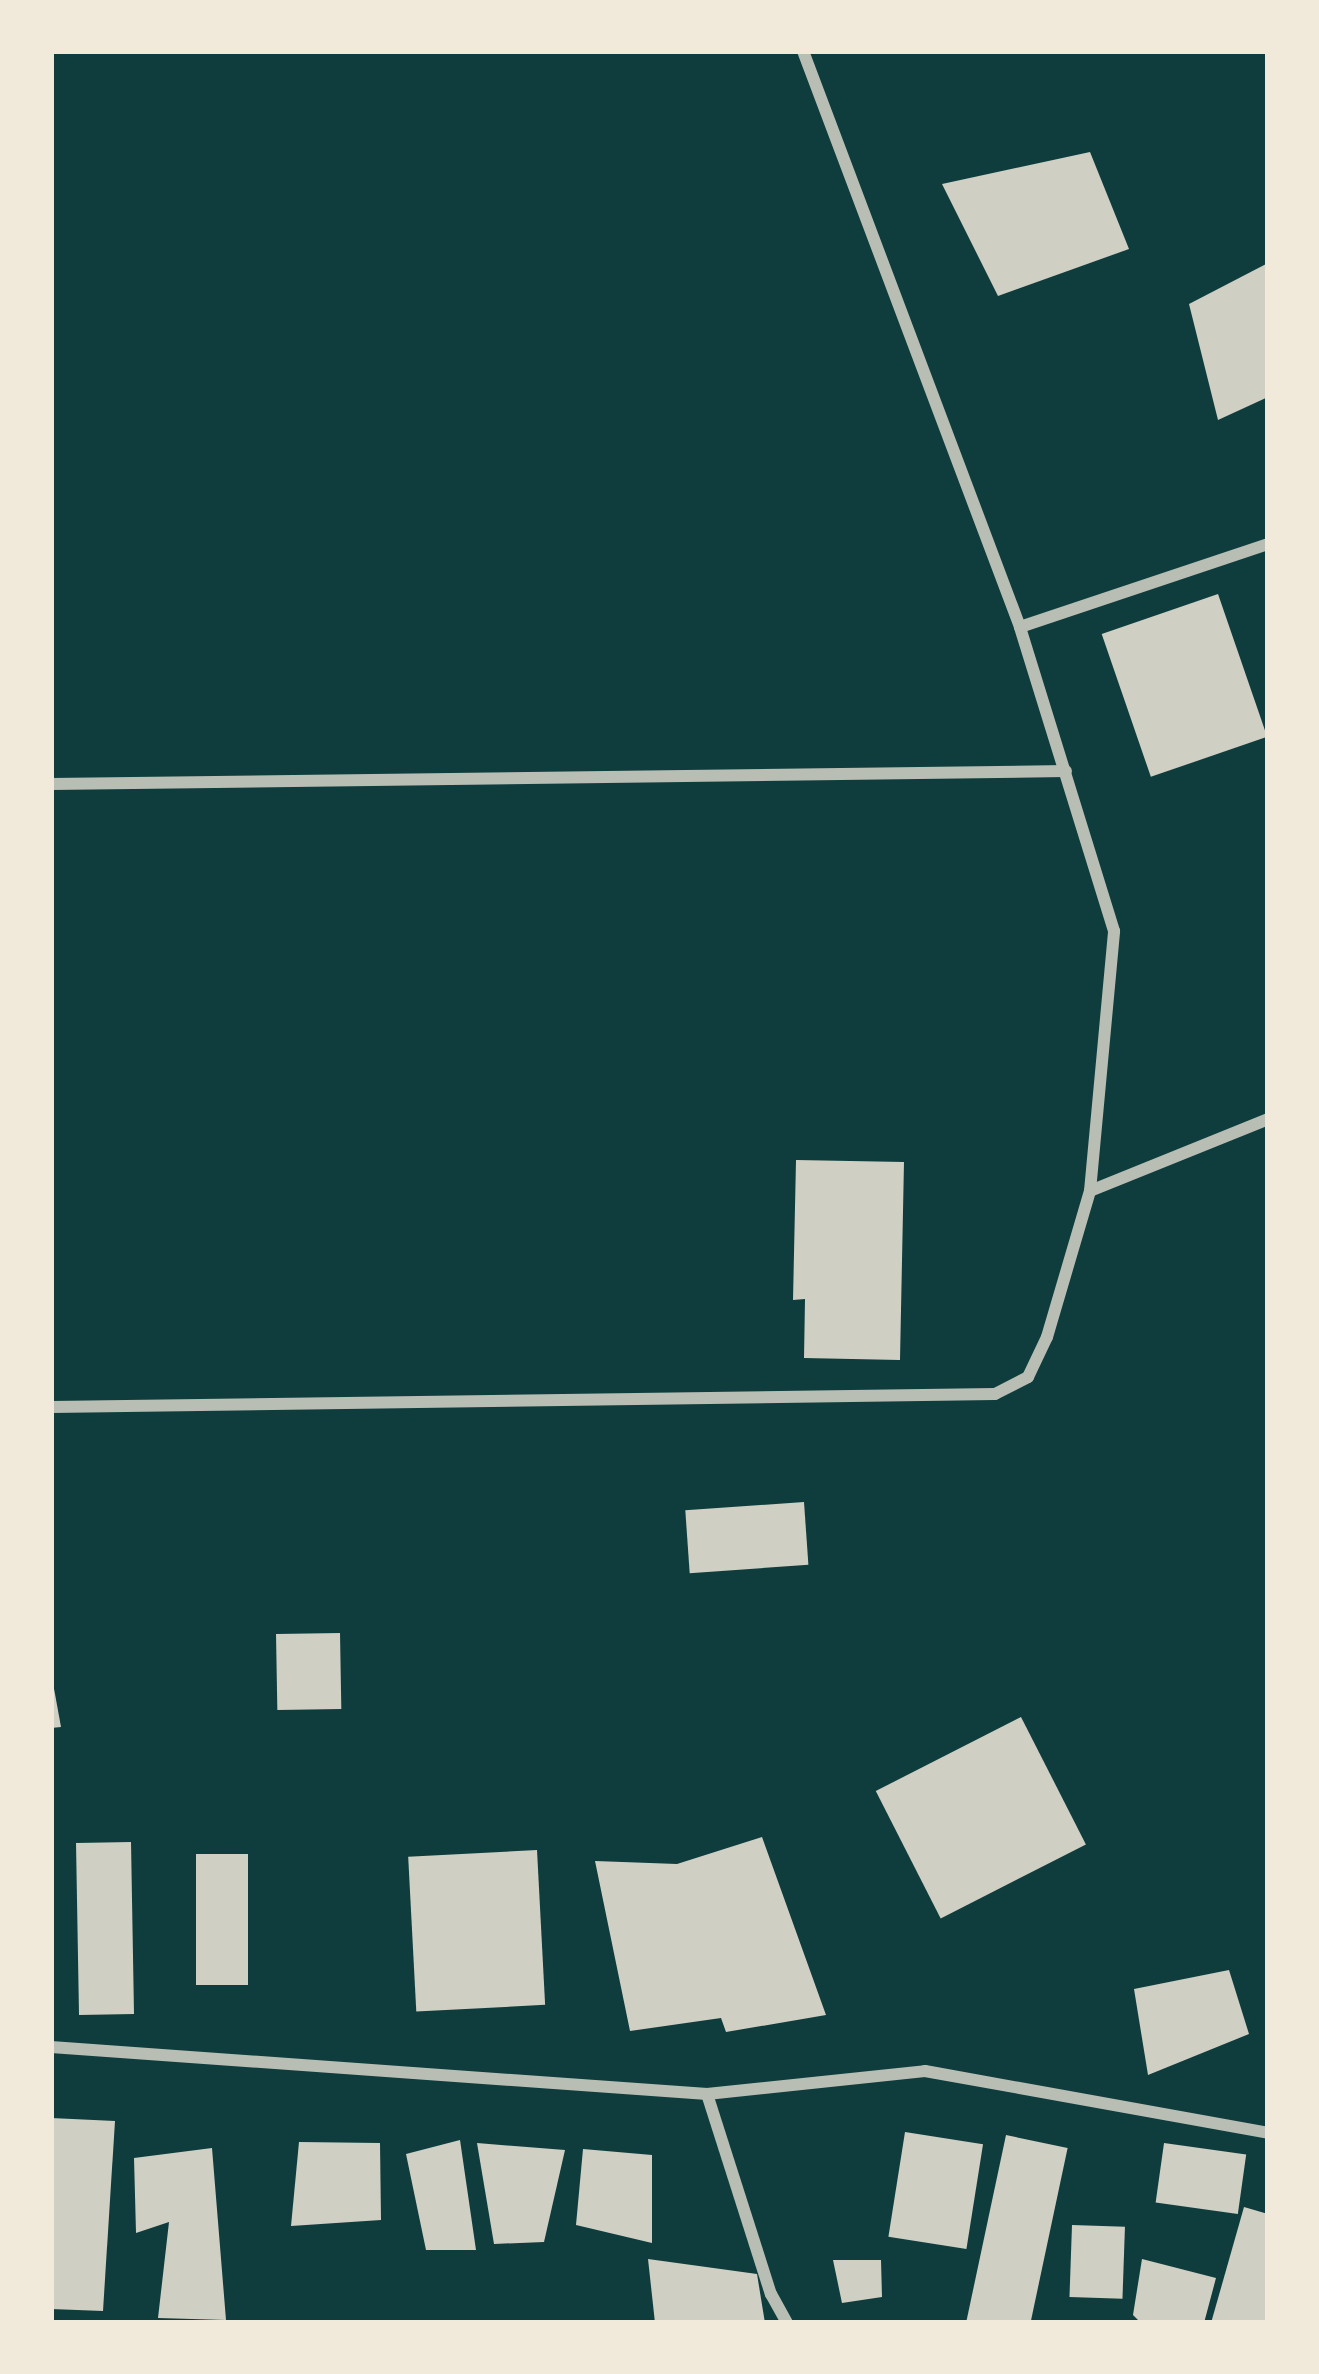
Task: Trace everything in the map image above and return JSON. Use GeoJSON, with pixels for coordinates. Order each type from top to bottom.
{"type":"FeatureCollection","features":[{"type":"Feature","properties":{"kind":"street"},"geometry":{"type":"LineString","coordinates":[[51,1408],[995,1394],[1028,1377],[1047,1337],[1090,1191],[1114,931],[1020,627],[803,51]]}},
{"type":"Feature","properties":{"kind":"street"},"geometry":{"type":"LineString","coordinates":[[1020,627],[1268,544]]}},
{"type":"Feature","properties":{"kind":"street"},"geometry":{"type":"LineString","coordinates":[[51,784],[1066,771]]}},
{"type":"Feature","properties":{"kind":"street"},"geometry":{"type":"LineString","coordinates":[[1090,1191],[1268,1119]]}},
{"type":"Feature","properties":{"kind":"street"},"geometry":{"type":"LineString","coordinates":[[51,2047],[707,2094],[925,2071],[1268,2133]]}},
{"type":"Feature","properties":{"kind":"street"},"geometry":{"type":"LineString","coordinates":[[707,2094],[771,2294],[788,2323]]}},
{"type":"Feature","properties":{"kind":"building"},"geometry":{"type":"Polygon","coordinates":[[[1090,152],[1129,249],[998,296],[942,184],[1090,152]]]}},
{"type":"Feature","properties":{"kind":"building"},"geometry":{"type":"Polygon","coordinates":[[[1268,263],[1268,397],[1218,420],[1189,304],[1268,263]]]}},
{"type":"Feature","properties":{"kind":"building"},"geometry":{"type":"Polygon","coordinates":[[[1218,594],[1267,737],[1151,777],[1102,634],[1218,594]]]}},
{"type":"Feature","properties":{"kind":"building"},"geometry":{"type":"Polygon","coordinates":[[[796,1160],[904,1162],[900,1360],[804,1358],[805,1299],[793,1300],[796,1160]]]}},
{"type":"Feature","properties":{"kind":"building"},"geometry":{"type":"Polygon","coordinates":[[[804,1502],[808,1565],[690,1573],[685,1510],[804,1502]]]}},
{"type":"Feature","properties":{"kind":"building"},"geometry":{"type":"Polygon","coordinates":[[[340,1633],[341,1709],[277,1710],[276,1634],[340,1633]]]}},
{"type":"Feature","properties":{"kind":"building"},"geometry":{"type":"Polygon","coordinates":[[[51,1672],[61,1727],[51,1728],[51,1672]]]}},
{"type":"Feature","properties":{"kind":"building"},"geometry":{"type":"Polygon","coordinates":[[[1021,1717],[1086,1844],[941,1918],[876,1791],[1021,1717]]]}},
{"type":"Feature","properties":{"kind":"building"},"geometry":{"type":"Polygon","coordinates":[[[762,1837],[826,2015],[726,2032],[721,2018],[630,2031],[595,1861],[677,1864],[762,1837]]]}},
{"type":"Feature","properties":{"kind":"building"},"geometry":{"type":"Polygon","coordinates":[[[131,1842],[134,2014],[79,2015],[76,1843],[131,1842]]]}},
{"type":"Feature","properties":{"kind":"building"},"geometry":{"type":"Polygon","coordinates":[[[537,1850],[545,2005],[416,2012],[408,1857],[537,1850]]]}},
{"type":"Feature","properties":{"kind":"building"},"geometry":{"type":"Polygon","coordinates":[[[196,1854],[248,1854],[248,1985],[196,1985],[196,1854]]]}},
{"type":"Feature","properties":{"kind":"building"},"geometry":{"type":"Polygon","coordinates":[[[1229,1970],[1249,2034],[1148,2075],[1134,1989],[1229,1970]]]}},
{"type":"Feature","properties":{"kind":"building"},"geometry":{"type":"Polygon","coordinates":[[[51,2118],[115,2121],[103,2311],[51,2309],[51,2118]]]}},
{"type":"Feature","properties":{"kind":"building"},"geometry":{"type":"Polygon","coordinates":[[[905,2132],[983,2144],[966,2249],[888,2237],[905,2132]]]}},
{"type":"Feature","properties":{"kind":"building"},"geometry":{"type":"Polygon","coordinates":[[[1006,2135],[1068,2148],[1030,2323],[966,2323],[1006,2135]]]}},
{"type":"Feature","properties":{"kind":"building"},"geometry":{"type":"Polygon","coordinates":[[[460,2140],[476,2250],[426,2250],[406,2154],[460,2140]]]}},
{"type":"Feature","properties":{"kind":"building"},"geometry":{"type":"Polygon","coordinates":[[[299,2142],[380,2143],[381,2220],[291,2226],[299,2142]]]}},
{"type":"Feature","properties":{"kind":"building"},"geometry":{"type":"Polygon","coordinates":[[[477,2143],[565,2150],[544,2242],[494,2244],[477,2143]]]}},
{"type":"Feature","properties":{"kind":"building"},"geometry":{"type":"Polygon","coordinates":[[[1164,2143],[1246,2155],[1238,2214],[1156,2202],[1164,2143]]]}},
{"type":"Feature","properties":{"kind":"building"},"geometry":{"type":"Polygon","coordinates":[[[212,2148],[226,2320],[158,2318],[169,2222],[136,2233],[134,2158],[212,2148]]]}},
{"type":"Feature","properties":{"kind":"building"},"geometry":{"type":"Polygon","coordinates":[[[583,2149],[652,2155],[652,2243],[576,2225],[583,2149]]]}},
{"type":"Feature","properties":{"kind":"building"},"geometry":{"type":"Polygon","coordinates":[[[1244,2207],[1268,2214],[1268,2323],[1211,2323],[1244,2207]]]}},
{"type":"Feature","properties":{"kind":"building"},"geometry":{"type":"Polygon","coordinates":[[[1072,2225],[1125,2227],[1122,2299],[1069,2297],[1072,2225]]]}},
{"type":"Feature","properties":{"kind":"building"},"geometry":{"type":"Polygon","coordinates":[[[648,2259],[757,2274],[765,2323],[655,2323],[648,2259]]]}},
{"type":"Feature","properties":{"kind":"building"},"geometry":{"type":"Polygon","coordinates":[[[1142,2259],[1216,2278],[1204,2323],[1141,2323],[1133,2315],[1142,2259]]]}},
{"type":"Feature","properties":{"kind":"building"},"geometry":{"type":"Polygon","coordinates":[[[833,2260],[881,2260],[882,2297],[842,2303],[833,2260]]]}}]}
